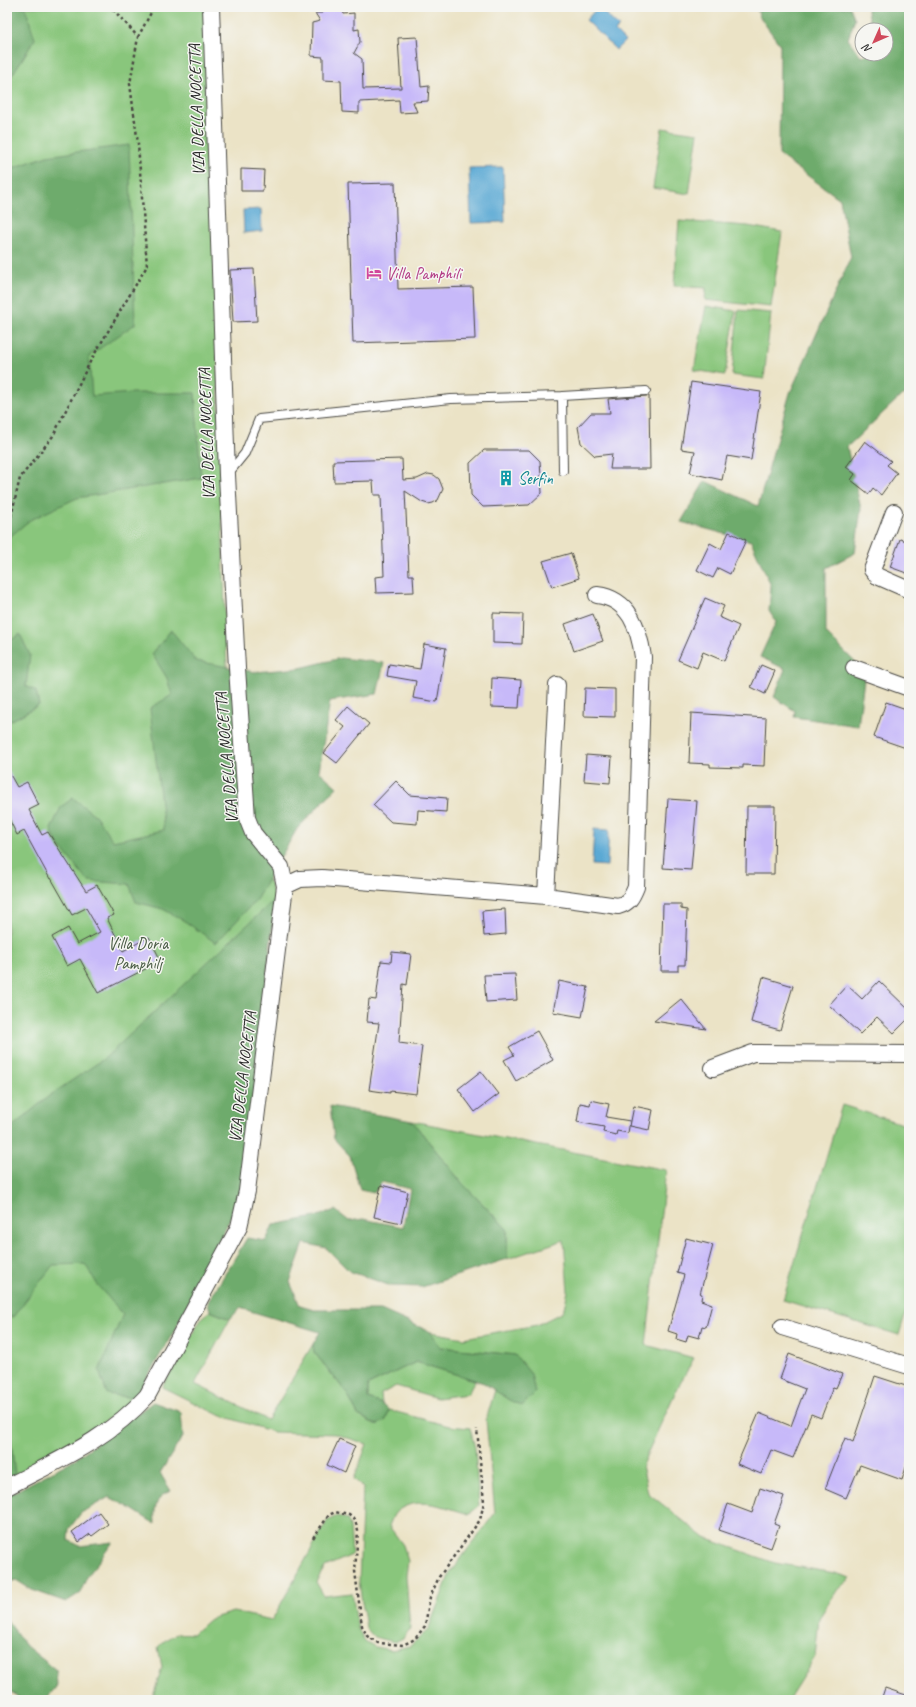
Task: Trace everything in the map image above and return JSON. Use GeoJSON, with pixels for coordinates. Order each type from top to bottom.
{"type":"FeatureCollection","features":[{"type":"Feature","properties":{"kind":"street","name":"VIA DELLA NOCETTA"},"geometry":{"type":"LineString","coordinates":[[7,1487],[103,1436],[132,1412],[147,1396],[239,1228],[247,1192],[285,886],[281,866],[253,833],[247,818],[237,668],[227,475],[212,7]]}},
{"type":"Feature","properties":{"kind":"street"},"geometry":{"type":"LineString","coordinates":[[894,512],[872,570],[877,576],[909,590]]}},
{"type":"Feature","properties":{"kind":"street"},"geometry":{"type":"LineString","coordinates":[[285,886],[300,880],[322,878],[546,896],[618,906],[628,902],[636,887],[643,657],[634,624],[627,610],[610,597],[597,595]]}},
{"type":"Feature","properties":{"kind":"street"},"geometry":{"type":"LineString","coordinates":[[854,668],[909,688]]}},
{"type":"Feature","properties":{"kind":"street"},"geometry":{"type":"LineString","coordinates":[[546,896],[557,685]]}},
{"type":"Feature","properties":{"kind":"street"},"geometry":{"type":"LineString","coordinates":[[713,1068],[753,1053],[909,1054]]}},
{"type":"Feature","properties":{"kind":"street"},"geometry":{"type":"LineString","coordinates":[[782,1327],[909,1366]]}},
{"type":"Feature","properties":{"kind":"lane"},"geometry":{"type":"LineString","coordinates":[[227,475],[245,453],[259,419],[451,399],[562,396],[646,391]]}},
{"type":"Feature","properties":{"kind":"lane"},"geometry":{"type":"LineString","coordinates":[[562,396],[563,471]]}},
{"type":"Feature","properties":{"kind":"path"},"geometry":{"type":"LineString","coordinates":[[111,7],[138,37]]}},
{"type":"Feature","properties":{"kind":"path"},"geometry":{"type":"LineString","coordinates":[[7,534],[20,478],[53,436],[91,360],[147,266],[138,144],[130,84],[138,37],[154,7]]}},
{"type":"Feature","properties":{"kind":"path"},"geometry":{"type":"LineString","coordinates":[[313,1538],[328,1515],[335,1512],[349,1515],[354,1520],[358,1531],[355,1571],[362,1626],[367,1636],[378,1643],[403,1645],[415,1639],[425,1626],[430,1597],[439,1577],[480,1520],[484,1502],[477,1429]]}},
{"type":"Feature","properties":{"kind":"green space","name":"Villa Doria Pamphilj"},"geometry":{"type":"Polygon","coordinates":[[[7,7],[207,7],[226,647],[237,863],[267,874],[275,899],[257,1087],[135,1398],[70,1448],[7,1479],[7,7]]]}},
{"type":"Feature","properties":{"kind":"green space"},"geometry":{"type":"Polygon","coordinates":[[[7,7],[25,7],[35,39],[7,83],[7,7]]]}},
{"type":"Feature","properties":{"kind":"green space"},"geometry":{"type":"Polygon","coordinates":[[[757,7],[850,7],[855,19],[848,39],[854,47],[854,62],[894,62],[894,22],[870,22],[867,7],[909,7],[909,394],[902,395],[847,447],[861,509],[855,553],[826,568],[826,633],[865,672],[858,726],[794,717],[795,711],[774,697],[785,669],[760,657],[776,622],[769,611],[771,586],[751,541],[681,522],[705,481],[758,506],[790,393],[851,257],[840,199],[779,155],[780,45],[759,16],[757,7]]]}},
{"type":"Feature","properties":{"kind":"green space"},"geometry":{"type":"Polygon","coordinates":[[[662,128],[698,133],[689,194],[653,188],[662,128]]]}},
{"type":"Feature","properties":{"kind":"green space"},"geometry":{"type":"Polygon","coordinates":[[[129,145],[135,324],[89,356],[92,396],[133,393],[195,393],[201,478],[77,498],[30,520],[7,539],[7,170],[47,156],[129,145]]]}},
{"type":"Feature","properties":{"kind":"green space"},"geometry":{"type":"Polygon","coordinates":[[[679,221],[748,226],[782,232],[771,307],[705,300],[706,288],[674,286],[679,221]]]}},
{"type":"Feature","properties":{"kind":"green space"},"geometry":{"type":"Polygon","coordinates":[[[706,306],[736,311],[725,375],[694,370],[706,306]]]}},
{"type":"Feature","properties":{"kind":"green space"},"geometry":{"type":"Polygon","coordinates":[[[738,310],[771,313],[764,379],[732,375],[738,310]]]}},
{"type":"Feature","properties":{"kind":"green space"},"geometry":{"type":"Polygon","coordinates":[[[171,630],[196,661],[255,672],[300,668],[341,658],[384,663],[377,694],[330,701],[319,771],[337,787],[297,829],[256,900],[216,943],[186,922],[163,909],[136,902],[129,884],[88,881],[57,843],[51,829],[61,807],[73,798],[96,816],[113,841],[164,830],[150,708],[172,695],[167,678],[152,654],[171,630]]]}},
{"type":"Feature","properties":{"kind":"green space"},"geometry":{"type":"Polygon","coordinates":[[[20,634],[30,655],[26,686],[36,691],[39,705],[7,723],[7,643],[20,634]]]}},
{"type":"Feature","properties":{"kind":"green space"},"geometry":{"type":"Polygon","coordinates":[[[275,899],[243,1192],[177,1326],[135,1398],[107,1394],[99,1371],[123,1314],[99,1287],[85,1264],[53,1265],[13,1317],[7,1317],[7,1131],[49,1096],[105,1058],[275,899]]]}},
{"type":"Feature","properties":{"kind":"green space"},"geometry":{"type":"Polygon","coordinates":[[[842,1105],[909,1126],[909,1302],[899,1335],[783,1300],[842,1105]]]}},
{"type":"Feature","properties":{"kind":"green space"},"geometry":{"type":"Polygon","coordinates":[[[330,1106],[412,1121],[462,1183],[507,1229],[507,1259],[422,1287],[391,1286],[349,1271],[326,1248],[304,1243],[290,1282],[300,1306],[314,1310],[381,1310],[431,1332],[440,1347],[515,1355],[531,1374],[535,1393],[522,1406],[509,1400],[484,1383],[416,1362],[368,1385],[368,1399],[382,1404],[389,1410],[386,1420],[377,1425],[358,1415],[346,1392],[314,1352],[313,1344],[320,1332],[240,1308],[230,1319],[210,1311],[208,1302],[247,1238],[266,1241],[273,1225],[315,1217],[335,1210],[349,1221],[363,1219],[403,1227],[410,1189],[382,1182],[374,1193],[360,1190],[350,1156],[334,1139],[330,1106]]]}},
{"type":"Feature","properties":{"kind":"green space"},"geometry":{"type":"Polygon","coordinates":[[[412,1121],[666,1170],[646,1345],[694,1358],[675,1393],[642,1465],[648,1493],[705,1538],[775,1563],[835,1573],[851,1578],[838,1589],[819,1618],[815,1657],[788,1700],[148,1700],[153,1697],[162,1667],[158,1647],[174,1635],[193,1634],[210,1619],[233,1612],[272,1620],[327,1521],[337,1516],[347,1519],[350,1526],[352,1555],[325,1567],[316,1582],[324,1596],[352,1593],[358,1629],[365,1641],[375,1647],[392,1650],[410,1646],[428,1630],[450,1573],[495,1513],[486,1420],[495,1390],[509,1400],[515,1355],[440,1347],[431,1332],[464,1338],[537,1325],[563,1312],[568,1291],[564,1240],[507,1259],[507,1229],[462,1183],[412,1121]]]}},
{"type":"Feature","properties":{"kind":"green space"},"geometry":{"type":"Polygon","coordinates":[[[210,1311],[230,1319],[195,1384],[268,1420],[313,1344],[314,1352],[346,1392],[358,1415],[376,1425],[386,1420],[389,1410],[449,1426],[470,1428],[475,1448],[479,1506],[469,1514],[432,1504],[413,1504],[396,1512],[389,1526],[403,1545],[408,1561],[406,1576],[410,1629],[403,1638],[395,1642],[374,1637],[366,1628],[359,1582],[363,1488],[354,1479],[367,1444],[335,1434],[274,1432],[219,1415],[162,1387],[202,1317],[210,1311]]]}},
{"type":"Feature","properties":{"kind":"green space"},"geometry":{"type":"Polygon","coordinates":[[[416,1362],[475,1380],[468,1394],[437,1398],[396,1386],[381,1394],[382,1404],[368,1399],[368,1385],[416,1362]]]}},
{"type":"Feature","properties":{"kind":"green space"},"geometry":{"type":"Polygon","coordinates":[[[153,1402],[181,1412],[183,1436],[160,1473],[171,1491],[162,1496],[155,1508],[155,1524],[127,1506],[109,1497],[81,1513],[69,1529],[68,1540],[80,1546],[113,1542],[87,1577],[80,1593],[66,1602],[32,1590],[16,1580],[7,1583],[7,1496],[75,1459],[153,1402]]]}},
{"type":"Feature","properties":{"kind":"green space"},"geometry":{"type":"Polygon","coordinates":[[[7,1405],[15,1475],[7,1479],[7,1405]]]}},
{"type":"Feature","properties":{"kind":"green space"},"geometry":{"type":"Polygon","coordinates":[[[7,1620],[26,1646],[56,1670],[57,1686],[45,1700],[21,1700],[7,1688],[7,1620]]]}},
{"type":"Feature","properties":{"kind":"water"},"geometry":{"type":"Polygon","coordinates":[[[598,7],[619,27],[615,31],[625,41],[616,50],[586,20],[598,7]]]}},
{"type":"Feature","properties":{"kind":"water"},"geometry":{"type":"Polygon","coordinates":[[[503,167],[505,222],[471,223],[469,168],[503,167]]]}},
{"type":"Feature","properties":{"kind":"water"},"geometry":{"type":"Polygon","coordinates":[[[261,209],[262,231],[244,233],[243,210],[261,209]]]}},
{"type":"Feature","properties":{"kind":"water"},"geometry":{"type":"Polygon","coordinates":[[[594,829],[609,830],[607,866],[592,865],[594,829]]]}},
{"type":"Feature","properties":{"kind":"building"},"geometry":{"type":"Polygon","coordinates":[[[322,7],[341,9],[343,14],[354,13],[354,30],[359,29],[360,42],[354,53],[362,59],[363,89],[401,88],[398,38],[417,37],[421,87],[429,86],[428,101],[413,102],[417,112],[400,113],[399,100],[359,102],[359,113],[342,112],[341,81],[323,80],[323,57],[311,56],[312,23],[320,21],[315,13],[323,13],[322,7]]]}},
{"type":"Feature","properties":{"kind":"building"},"geometry":{"type":"Polygon","coordinates":[[[241,169],[264,170],[263,191],[241,191],[241,169]]]}},
{"type":"Feature","properties":{"kind":"building"},"geometry":{"type":"Polygon","coordinates":[[[395,183],[398,289],[473,287],[475,339],[353,343],[348,184],[395,183]]]}},
{"type":"Feature","properties":{"kind":"building"},"geometry":{"type":"Polygon","coordinates":[[[254,269],[257,321],[233,322],[230,270],[254,269]]]}},
{"type":"Feature","properties":{"kind":"building"},"geometry":{"type":"Polygon","coordinates":[[[691,382],[761,392],[751,460],[727,456],[722,480],[690,473],[695,451],[681,449],[691,382]]]}},
{"type":"Feature","properties":{"kind":"building"},"geometry":{"type":"Polygon","coordinates":[[[649,396],[650,469],[610,469],[612,454],[595,456],[581,443],[578,427],[591,413],[610,413],[608,399],[649,396]]]}},
{"type":"Feature","properties":{"kind":"building"},"geometry":{"type":"Polygon","coordinates":[[[865,441],[891,461],[887,465],[897,473],[881,495],[873,488],[869,494],[851,480],[855,474],[846,467],[865,441]]]}},
{"type":"Feature","properties":{"kind":"building","name":"Serfin"},"geometry":{"type":"Polygon","coordinates":[[[484,450],[529,450],[540,461],[542,493],[529,505],[483,507],[471,495],[470,463],[484,450]]]}},
{"type":"Feature","properties":{"kind":"building"},"geometry":{"type":"Polygon","coordinates":[[[402,459],[403,480],[417,479],[428,474],[434,475],[439,479],[443,489],[438,500],[428,504],[422,502],[405,491],[409,575],[413,575],[414,592],[376,593],[375,577],[384,576],[381,495],[374,495],[373,481],[334,482],[333,461],[402,459]]]}},
{"type":"Feature","properties":{"kind":"building"},"geometry":{"type":"Polygon","coordinates":[[[729,532],[746,540],[730,574],[718,568],[713,578],[697,570],[710,543],[721,549],[729,532]]]}},
{"type":"Feature","properties":{"kind":"building"},"geometry":{"type":"Polygon","coordinates":[[[900,539],[909,542],[909,574],[890,567],[900,539]]]}},
{"type":"Feature","properties":{"kind":"building"},"geometry":{"type":"Polygon","coordinates":[[[571,553],[579,578],[552,587],[543,561],[571,553]]]}},
{"type":"Feature","properties":{"kind":"building"},"geometry":{"type":"Polygon","coordinates":[[[705,598],[724,606],[719,617],[739,626],[724,661],[703,652],[697,668],[678,660],[705,598]]]}},
{"type":"Feature","properties":{"kind":"building"},"geometry":{"type":"Polygon","coordinates":[[[493,613],[523,614],[522,644],[493,643],[493,613]]]}},
{"type":"Feature","properties":{"kind":"building"},"geometry":{"type":"Polygon","coordinates":[[[593,614],[603,641],[574,651],[565,624],[593,614]]]}},
{"type":"Feature","properties":{"kind":"building"},"geometry":{"type":"Polygon","coordinates":[[[424,644],[446,648],[437,702],[413,698],[416,681],[387,676],[389,664],[420,669],[424,644]]]}},
{"type":"Feature","properties":{"kind":"building"},"geometry":{"type":"Polygon","coordinates":[[[761,665],[775,671],[765,694],[751,687],[761,665]]]}},
{"type":"Feature","properties":{"kind":"building"},"geometry":{"type":"Polygon","coordinates":[[[492,678],[521,680],[519,708],[491,707],[492,678]]]}},
{"type":"Feature","properties":{"kind":"building"},"geometry":{"type":"Polygon","coordinates":[[[585,688],[615,689],[615,717],[584,716],[585,688]]]}},
{"type":"Feature","properties":{"kind":"building"},"geometry":{"type":"Polygon","coordinates":[[[886,702],[909,710],[909,749],[874,737],[886,702]]]}},
{"type":"Feature","properties":{"kind":"building"},"geometry":{"type":"Polygon","coordinates":[[[348,706],[369,724],[337,763],[324,753],[345,727],[336,720],[348,706]]]}},
{"type":"Feature","properties":{"kind":"building"},"geometry":{"type":"Polygon","coordinates":[[[691,713],[766,718],[764,766],[743,765],[743,768],[710,767],[710,764],[689,763],[691,713]]]}},
{"type":"Feature","properties":{"kind":"building"},"geometry":{"type":"Polygon","coordinates":[[[586,755],[612,757],[610,783],[584,781],[586,755]]]}},
{"type":"Feature","properties":{"kind":"building"},"geometry":{"type":"Polygon","coordinates":[[[7,769],[17,787],[27,782],[39,805],[29,810],[42,835],[48,832],[86,891],[97,885],[114,915],[107,918],[123,951],[149,937],[161,961],[98,993],[80,959],[67,966],[52,937],[68,928],[77,944],[100,932],[86,908],[72,915],[51,878],[50,879],[24,831],[17,835],[7,815],[7,769]]]}},
{"type":"Feature","properties":{"kind":"building"},"geometry":{"type":"Polygon","coordinates":[[[396,781],[410,795],[447,798],[446,812],[418,810],[417,824],[391,822],[373,805],[396,781]]]}},
{"type":"Feature","properties":{"kind":"building"},"geometry":{"type":"Polygon","coordinates":[[[668,799],[697,801],[691,870],[663,868],[668,799]]]}},
{"type":"Feature","properties":{"kind":"building"},"geometry":{"type":"Polygon","coordinates":[[[747,806],[775,806],[774,874],[746,874],[747,806]]]}},
{"type":"Feature","properties":{"kind":"building"},"geometry":{"type":"Polygon","coordinates":[[[663,904],[681,904],[681,909],[687,910],[685,965],[678,965],[678,971],[661,971],[663,904]]]}},
{"type":"Feature","properties":{"kind":"building"},"geometry":{"type":"Polygon","coordinates":[[[505,909],[506,934],[484,936],[482,911],[505,909]]]}},
{"type":"Feature","properties":{"kind":"building"},"geometry":{"type":"Polygon","coordinates":[[[392,952],[411,954],[407,985],[403,984],[399,1043],[422,1046],[416,1094],[390,1091],[390,1093],[369,1090],[379,1023],[367,1022],[369,999],[376,1000],[381,961],[391,962],[392,952]]]}},
{"type":"Feature","properties":{"kind":"building"},"geometry":{"type":"Polygon","coordinates":[[[515,974],[517,1000],[486,1002],[484,975],[515,974]]]}},
{"type":"Feature","properties":{"kind":"building"},"geometry":{"type":"Polygon","coordinates":[[[763,977],[793,986],[780,1030],[751,1022],[763,977]]]}},
{"type":"Feature","properties":{"kind":"building"},"geometry":{"type":"Polygon","coordinates":[[[559,981],[588,987],[582,1017],[553,1012],[559,981]]]}},
{"type":"Feature","properties":{"kind":"building"},"geometry":{"type":"Polygon","coordinates":[[[879,981],[909,1010],[909,1018],[894,1033],[877,1017],[860,1034],[829,1005],[847,985],[862,999],[879,981]]]}},
{"type":"Feature","properties":{"kind":"building"},"geometry":{"type":"Polygon","coordinates":[[[681,999],[706,1029],[654,1021],[681,999]]]}},
{"type":"Feature","properties":{"kind":"building"},"geometry":{"type":"Polygon","coordinates":[[[537,1031],[553,1060],[516,1081],[504,1060],[514,1055],[509,1047],[537,1031]]]}},
{"type":"Feature","properties":{"kind":"building"},"geometry":{"type":"Polygon","coordinates":[[[481,1071],[499,1094],[475,1112],[458,1089],[481,1071]]]}},
{"type":"Feature","properties":{"kind":"building"},"geometry":{"type":"Polygon","coordinates":[[[591,1100],[609,1104],[606,1117],[630,1121],[628,1133],[617,1131],[616,1135],[603,1132],[604,1127],[577,1122],[580,1103],[590,1105],[591,1100]]]}},
{"type":"Feature","properties":{"kind":"building"},"geometry":{"type":"Polygon","coordinates":[[[634,1106],[653,1110],[649,1130],[630,1126],[634,1106]]]}},
{"type":"Feature","properties":{"kind":"building"},"geometry":{"type":"Polygon","coordinates":[[[381,1185],[408,1192],[401,1223],[374,1217],[381,1185]]]}},
{"type":"Feature","properties":{"kind":"building"},"geometry":{"type":"Polygon","coordinates":[[[686,1238],[713,1245],[700,1294],[702,1294],[701,1300],[712,1304],[706,1327],[702,1326],[699,1338],[688,1335],[686,1342],[676,1339],[677,1334],[668,1331],[684,1275],[677,1273],[686,1238]]]}},
{"type":"Feature","properties":{"kind":"building"},"geometry":{"type":"Polygon","coordinates":[[[789,1354],[842,1374],[836,1388],[833,1387],[821,1418],[811,1414],[793,1458],[771,1450],[761,1474],[737,1464],[759,1413],[791,1426],[805,1389],[780,1379],[789,1354]]]}},
{"type":"Feature","properties":{"kind":"building"},"geometry":{"type":"Polygon","coordinates":[[[875,1376],[909,1387],[909,1458],[902,1480],[860,1465],[846,1498],[825,1489],[845,1438],[853,1442],[875,1376]]]}},
{"type":"Feature","properties":{"kind":"building"},"geometry":{"type":"Polygon","coordinates":[[[339,1439],[355,1446],[344,1473],[327,1465],[339,1439]]]}},
{"type":"Feature","properties":{"kind":"building"},"geometry":{"type":"Polygon","coordinates":[[[760,1488],[784,1496],[774,1524],[779,1526],[771,1548],[719,1530],[728,1504],[752,1513],[760,1488]]]}},
{"type":"Feature","properties":{"kind":"building"},"geometry":{"type":"Polygon","coordinates":[[[99,1512],[108,1524],[92,1536],[90,1534],[79,1542],[72,1532],[99,1512]]]}},
{"type":"Feature","properties":{"kind":"building"},"geometry":{"type":"Polygon","coordinates":[[[885,1688],[909,1696],[909,1700],[881,1700],[885,1688]]]}},
{"type":"Feature","properties":{"kind":"place","name":"Villa Pamphili"},"geometry":{"type":"Point","coordinates":[374,273]}},
{"type":"Feature","properties":{"kind":"place","name":"Serfin"},"geometry":{"type":"Point","coordinates":[506,478]}}]}
